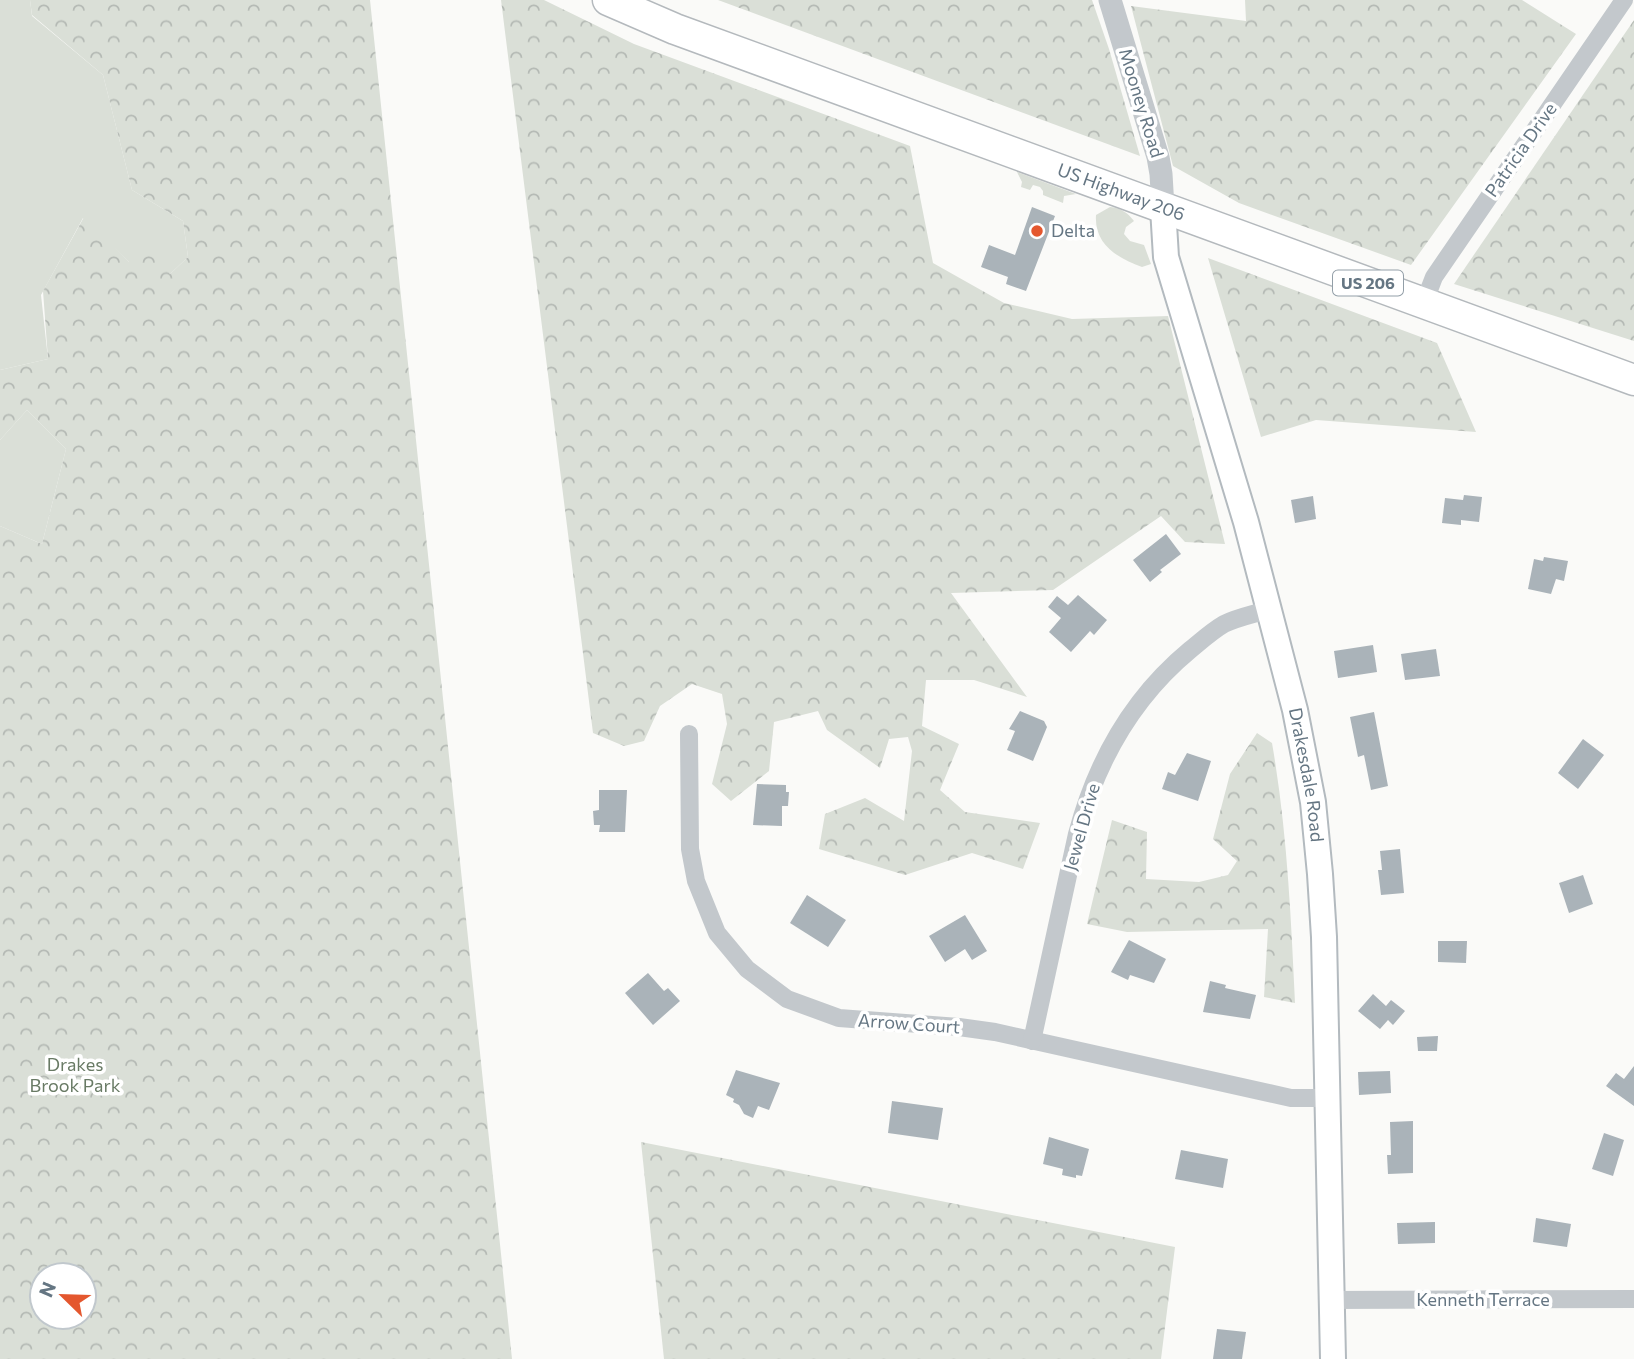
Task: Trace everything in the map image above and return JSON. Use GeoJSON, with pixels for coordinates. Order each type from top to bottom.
{"type":"FeatureCollection","features":[{"type":"Feature","properties":{"kind":"highway","name":"US Highway 206"},"geometry":{"type":"LineString","coordinates":[[608,0],[675,29],[1634,380]]}},
{"type":"Feature","properties":{"kind":"main road","name":"Drakesdale Road"},"geometry":{"type":"LineString","coordinates":[[1163,208],[1166,257],[1216,418],[1270,609],[1304,750],[1317,834],[1323,927],[1333,1359]]}},
{"type":"Feature","properties":{"kind":"street","name":"Mooney Road"},"geometry":{"type":"LineString","coordinates":[[1110,0],[1157,157],[1163,208]]}},
{"type":"Feature","properties":{"kind":"street","name":"Patricia Drive"},"geometry":{"type":"LineString","coordinates":[[1424,303],[1434,278],[1624,0]]}},
{"type":"Feature","properties":{"kind":"street","name":"Jewel Drive"},"geometry":{"type":"LineString","coordinates":[[1032,1041],[1084,806],[1106,755],[1134,709],[1177,661],[1224,625],[1270,609]]}},
{"type":"Feature","properties":{"kind":"street","name":"Arrow Court"},"geometry":{"type":"LineString","coordinates":[[689,734],[690,849],[702,900],[717,933],[747,969],[787,999],[831,1016],[959,1027],[1292,1098],[1328,1098]]}},
{"type":"Feature","properties":{"kind":"street","name":"Kenneth Terrace"},"geometry":{"type":"LineString","coordinates":[[1332,1300],[1634,1299]]}},
{"type":"Feature","properties":{"kind":"green space"},"geometry":{"type":"Polygon","coordinates":[[[0,0],[30,0],[32,16],[103,75],[132,190],[183,221],[188,257],[170,274],[129,262],[83,218],[41,295],[48,359],[0,370],[0,0]]]}},
{"type":"Feature","properties":{"kind":"green space","name":"Drakes Brook Park"},"geometry":{"type":"Polygon","coordinates":[[[30,0],[370,0],[512,1359],[0,1359],[0,526],[42,544],[66,449],[27,410],[0,440],[0,370],[48,359],[43,291],[84,217],[129,262],[142,241],[170,274],[188,257],[183,221],[132,190],[103,75],[32,15],[30,0]]]}},
{"type":"Feature","properties":{"kind":"green space"},"geometry":{"type":"Polygon","coordinates":[[[501,0],[544,0],[634,44],[910,146],[933,263],[1004,303],[1072,319],[1168,316],[1225,544],[1185,542],[1161,516],[1053,590],[951,593],[1027,697],[974,680],[926,680],[922,726],[959,744],[940,790],[965,812],[1040,823],[1023,869],[972,853],[905,875],[819,849],[825,814],[865,798],[904,821],[912,751],[908,737],[889,739],[880,768],[827,730],[818,711],[774,722],[769,771],[731,801],[712,784],[727,724],[722,694],[692,684],[660,706],[644,741],[624,746],[593,733],[501,0]]]}},
{"type":"Feature","properties":{"kind":"green space"},"geometry":{"type":"Polygon","coordinates":[[[718,0],[1092,0],[1140,156],[718,0]]]}},
{"type":"Feature","properties":{"kind":"green space"},"geometry":{"type":"Polygon","coordinates":[[[1245,0],[1522,0],[1576,34],[1411,265],[1239,203],[1173,166],[1131,6],[1246,21],[1245,0]]]}},
{"type":"Feature","properties":{"kind":"green space"},"geometry":{"type":"Polygon","coordinates":[[[1634,20],[1634,341],[1454,284],[1634,20]]]}},
{"type":"Feature","properties":{"kind":"green space"},"geometry":{"type":"Polygon","coordinates":[[[1017,172],[1076,194],[1064,196],[1063,203],[1043,195],[1040,187],[1033,185],[1030,190],[1021,187],[1022,182],[1017,172]]]}},
{"type":"Feature","properties":{"kind":"green space"},"geometry":{"type":"Polygon","coordinates":[[[1110,207],[1124,211],[1134,221],[1126,227],[1124,234],[1130,241],[1144,245],[1151,264],[1142,267],[1133,263],[1116,254],[1103,242],[1096,225],[1096,215],[1110,207]]]}},
{"type":"Feature","properties":{"kind":"green space"},"geometry":{"type":"Polygon","coordinates":[[[1208,258],[1437,343],[1476,432],[1316,420],[1261,437],[1208,258]]]}},
{"type":"Feature","properties":{"kind":"green space"},"geometry":{"type":"Polygon","coordinates":[[[27,410],[66,449],[42,544],[0,526],[0,440],[27,410]]]}},
{"type":"Feature","properties":{"kind":"green space"},"geometry":{"type":"Polygon","coordinates":[[[1257,733],[1272,743],[1277,775],[1288,873],[1295,1003],[1264,997],[1268,929],[1127,932],[1087,924],[1112,820],[1147,832],[1146,879],[1199,882],[1228,875],[1237,861],[1213,839],[1230,774],[1257,733]]]}},
{"type":"Feature","properties":{"kind":"green space"},"geometry":{"type":"Polygon","coordinates":[[[641,1142],[1175,1247],[1161,1359],[664,1359],[641,1142]]]}},
{"type":"Feature","properties":{"kind":"building"},"geometry":{"type":"Polygon","coordinates":[[[1032,207],[1055,216],[1026,291],[1006,284],[1008,277],[981,267],[989,245],[1015,255],[1032,207]]]}},
{"type":"Feature","properties":{"kind":"building"},"geometry":{"type":"Polygon","coordinates":[[[1464,495],[1482,497],[1479,522],[1461,520],[1461,525],[1442,523],[1445,498],[1463,500],[1464,495]]]}},
{"type":"Feature","properties":{"kind":"building"},"geometry":{"type":"Polygon","coordinates":[[[1313,496],[1316,519],[1295,523],[1291,500],[1313,496]]]}},
{"type":"Feature","properties":{"kind":"building"},"geometry":{"type":"Polygon","coordinates":[[[1166,534],[1181,554],[1160,570],[1162,572],[1150,582],[1133,560],[1166,534]]]}},
{"type":"Feature","properties":{"kind":"building"},"geometry":{"type":"Polygon","coordinates":[[[1544,557],[1568,561],[1564,581],[1556,579],[1551,594],[1528,589],[1534,559],[1543,561],[1544,557]]]}},
{"type":"Feature","properties":{"kind":"building"},"geometry":{"type":"Polygon","coordinates":[[[1078,595],[1107,620],[1094,635],[1090,631],[1071,652],[1049,632],[1061,618],[1048,607],[1057,596],[1068,605],[1078,595]]]}},
{"type":"Feature","properties":{"kind":"building"},"geometry":{"type":"Polygon","coordinates":[[[1373,645],[1377,672],[1338,678],[1334,651],[1373,645]]]}},
{"type":"Feature","properties":{"kind":"building"},"geometry":{"type":"Polygon","coordinates":[[[1436,649],[1440,676],[1405,680],[1401,654],[1436,649]]]}},
{"type":"Feature","properties":{"kind":"building"},"geometry":{"type":"Polygon","coordinates":[[[1020,711],[1044,721],[1047,727],[1033,761],[1007,750],[1015,731],[1009,729],[1020,711]]]}},
{"type":"Feature","properties":{"kind":"building"},"geometry":{"type":"Polygon","coordinates":[[[1374,712],[1388,786],[1371,790],[1364,755],[1358,757],[1350,717],[1374,712]]]}},
{"type":"Feature","properties":{"kind":"building"},"geometry":{"type":"Polygon","coordinates":[[[1583,739],[1604,755],[1578,789],[1558,773],[1583,739]]]}},
{"type":"Feature","properties":{"kind":"building"},"geometry":{"type":"Polygon","coordinates":[[[1187,753],[1211,761],[1198,801],[1162,789],[1168,772],[1175,775],[1187,753]]]}},
{"type":"Feature","properties":{"kind":"building"},"geometry":{"type":"Polygon","coordinates":[[[757,784],[786,785],[786,792],[789,792],[788,806],[782,806],[782,826],[753,825],[757,784]]]}},
{"type":"Feature","properties":{"kind":"building"},"geometry":{"type":"Polygon","coordinates":[[[599,790],[627,790],[625,832],[599,832],[600,825],[594,825],[593,811],[599,810],[599,790]]]}},
{"type":"Feature","properties":{"kind":"building"},"geometry":{"type":"Polygon","coordinates":[[[1400,849],[1404,893],[1381,895],[1378,870],[1382,870],[1380,851],[1400,849]]]}},
{"type":"Feature","properties":{"kind":"building"},"geometry":{"type":"Polygon","coordinates":[[[1583,875],[1593,904],[1569,913],[1559,883],[1583,875]]]}},
{"type":"Feature","properties":{"kind":"building"},"geometry":{"type":"Polygon","coordinates":[[[807,895],[846,920],[828,947],[790,923],[807,895]]]}},
{"type":"Feature","properties":{"kind":"building"},"geometry":{"type":"Polygon","coordinates":[[[965,915],[987,951],[972,960],[965,949],[945,962],[929,936],[965,915]]]}},
{"type":"Feature","properties":{"kind":"building"},"geometry":{"type":"Polygon","coordinates":[[[1129,940],[1166,959],[1154,983],[1130,975],[1128,980],[1111,972],[1129,940]]]}},
{"type":"Feature","properties":{"kind":"building"},"geometry":{"type":"Polygon","coordinates":[[[1438,941],[1467,941],[1466,963],[1438,962],[1438,941]]]}},
{"type":"Feature","properties":{"kind":"building"},"geometry":{"type":"Polygon","coordinates":[[[648,973],[664,991],[668,988],[680,1001],[653,1025],[625,993],[648,973]]]}},
{"type":"Feature","properties":{"kind":"building"},"geometry":{"type":"Polygon","coordinates":[[[1210,981],[1226,985],[1225,988],[1256,995],[1250,1019],[1203,1012],[1210,981]]]}},
{"type":"Feature","properties":{"kind":"building"},"geometry":{"type":"Polygon","coordinates":[[[1373,994],[1386,1006],[1391,1000],[1405,1011],[1393,1025],[1388,1020],[1380,1029],[1358,1011],[1373,994]]]}},
{"type":"Feature","properties":{"kind":"building"},"geometry":{"type":"Polygon","coordinates":[[[1438,1036],[1437,1051],[1418,1051],[1417,1037],[1438,1036]]]}},
{"type":"Feature","properties":{"kind":"building"},"geometry":{"type":"Polygon","coordinates":[[[1634,1066],[1634,1106],[1606,1086],[1616,1073],[1624,1079],[1634,1066]]]}},
{"type":"Feature","properties":{"kind":"building"},"geometry":{"type":"Polygon","coordinates":[[[736,1070],[780,1083],[769,1110],[758,1106],[753,1118],[744,1114],[739,1105],[733,1102],[734,1099],[726,1095],[736,1070]]]}},
{"type":"Feature","properties":{"kind":"building"},"geometry":{"type":"Polygon","coordinates":[[[1390,1071],[1391,1093],[1359,1095],[1358,1072],[1390,1071]]]}},
{"type":"Feature","properties":{"kind":"building"},"geometry":{"type":"Polygon","coordinates":[[[892,1101],[943,1108],[938,1140],[888,1133],[892,1101]]]}},
{"type":"Feature","properties":{"kind":"building"},"geometry":{"type":"Polygon","coordinates":[[[1413,1121],[1413,1173],[1388,1174],[1387,1155],[1391,1155],[1390,1122],[1413,1121]]]}},
{"type":"Feature","properties":{"kind":"building"},"geometry":{"type":"Polygon","coordinates":[[[1604,1133],[1624,1140],[1613,1176],[1592,1169],[1604,1133]]]}},
{"type":"Feature","properties":{"kind":"building"},"geometry":{"type":"Polygon","coordinates":[[[1049,1137],[1089,1149],[1082,1176],[1076,1175],[1076,1178],[1062,1175],[1063,1169],[1043,1164],[1049,1137]]]}},
{"type":"Feature","properties":{"kind":"building"},"geometry":{"type":"Polygon","coordinates":[[[1181,1150],[1228,1159],[1223,1188],[1175,1179],[1181,1150]]]}},
{"type":"Feature","properties":{"kind":"building"},"geometry":{"type":"Polygon","coordinates":[[[1536,1218],[1571,1224],[1567,1247],[1533,1242],[1536,1218]]]}},
{"type":"Feature","properties":{"kind":"building"},"geometry":{"type":"Polygon","coordinates":[[[1435,1222],[1435,1243],[1398,1244],[1397,1223],[1435,1222]]]}},
{"type":"Feature","properties":{"kind":"building"},"geometry":{"type":"Polygon","coordinates":[[[1217,1329],[1246,1332],[1242,1359],[1213,1359],[1217,1329]]]}},
{"type":"Feature","properties":{"kind":"place","name":"Delta"},"geometry":{"type":"Point","coordinates":[1037,231]}}]}
